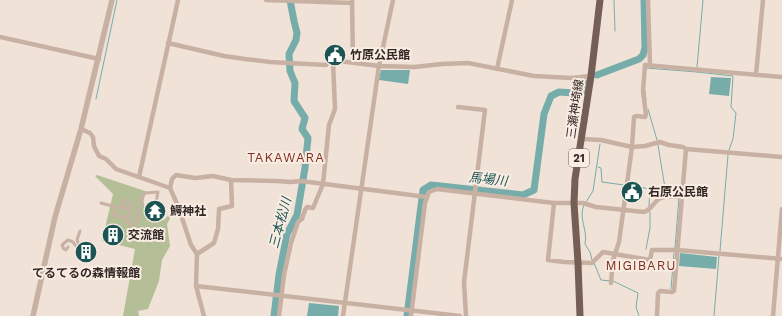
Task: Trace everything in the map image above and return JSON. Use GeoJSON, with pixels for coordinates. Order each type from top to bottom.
{"type":"FeatureCollection","features":[{"type":"Feature","properties":{"kind":"main road","name":"三瀬神埼線"},"geometry":{"type":"LineString","coordinates":[[580,316],[574,203],[575,179],[591,76],[600,0]]}},
{"type":"Feature","properties":{"kind":"street"},"geometry":{"type":"LineString","coordinates":[[33,316],[55,217],[81,130],[99,60],[112,0]]}},
{"type":"Feature","properties":{"kind":"street"},"geometry":{"type":"LineString","coordinates":[[139,178],[178,0]]}},
{"type":"Feature","properties":{"kind":"street"},"geometry":{"type":"LineString","coordinates":[[266,0],[352,1],[353,62]]}},
{"type":"Feature","properties":{"kind":"street"},"geometry":{"type":"LineString","coordinates":[[343,316],[379,66],[393,0]]}},
{"type":"Feature","properties":{"kind":"street"},"geometry":{"type":"LineString","coordinates":[[497,69],[512,0]]}},
{"type":"Feature","properties":{"kind":"street"},"geometry":{"type":"LineString","coordinates":[[648,0],[650,65]]}},
{"type":"Feature","properties":{"kind":"street"},"geometry":{"type":"LineString","coordinates":[[756,75],[763,0]]}},
{"type":"Feature","properties":{"kind":"street"},"geometry":{"type":"LineString","coordinates":[[0,37],[99,60]]}},
{"type":"Feature","properties":{"kind":"street"},"geometry":{"type":"LineString","coordinates":[[168,43],[224,56],[264,62],[326,65],[331,60],[379,66],[414,67],[442,64],[468,64],[541,77],[571,78],[591,76]]}},
{"type":"Feature","properties":{"kind":"street"},"geometry":{"type":"LineString","coordinates":[[279,316],[284,275],[295,229],[298,222],[302,219],[307,207],[313,208],[324,184],[329,125],[335,109],[333,61]]}},
{"type":"Feature","properties":{"kind":"street"},"geometry":{"type":"LineString","coordinates":[[611,283],[613,260],[618,242],[632,147],[634,118],[636,116],[645,117],[646,115],[643,91],[644,66],[650,65],[782,77]]}},
{"type":"Feature","properties":{"kind":"street"},"geometry":{"type":"LineString","coordinates":[[458,108],[485,110],[464,282],[466,316]]}},
{"type":"Feature","properties":{"kind":"street"},"geometry":{"type":"LineString","coordinates":[[81,130],[90,133],[93,137],[94,146],[99,156],[106,159],[116,169],[159,187],[170,188]]}},
{"type":"Feature","properties":{"kind":"street"},"geometry":{"type":"LineString","coordinates":[[582,139],[601,140],[632,147],[645,146],[657,142],[680,146],[686,149],[782,157]]}},
{"type":"Feature","properties":{"kind":"street"},"geometry":{"type":"LineString","coordinates":[[656,316],[658,293],[660,291],[674,291],[686,149]]}},
{"type":"Feature","properties":{"kind":"street"},"geometry":{"type":"LineString","coordinates":[[204,316],[196,286],[197,254],[191,245],[178,206],[170,188],[172,179],[176,175],[195,178],[213,176],[231,180],[300,181],[427,197]]}},
{"type":"Feature","properties":{"kind":"street"},"geometry":{"type":"LineString","coordinates":[[197,254],[214,243],[218,229],[219,209],[232,206],[231,180]]}},
{"type":"Feature","properties":{"kind":"street"},"geometry":{"type":"LineString","coordinates":[[410,316],[425,204],[429,192],[437,188],[554,203],[585,204],[596,207],[644,212],[648,211],[657,200],[663,197],[681,197]]}},
{"type":"Feature","properties":{"kind":"street"},"geometry":{"type":"LineString","coordinates":[[131,202],[127,223],[135,225],[139,217],[142,197],[145,193],[158,192],[155,208]]}},
{"type":"Feature","properties":{"kind":"street"},"geometry":{"type":"LineString","coordinates":[[121,208],[123,199],[125,200],[123,209],[125,210],[130,208]]}},
{"type":"Feature","properties":{"kind":"street"},"geometry":{"type":"LineString","coordinates":[[101,203],[116,207],[114,215],[128,218]]}},
{"type":"Feature","properties":{"kind":"street"},"geometry":{"type":"LineString","coordinates":[[554,203],[548,260],[592,263],[603,252],[650,260],[652,250],[677,250],[780,259]]}},
{"type":"Feature","properties":{"kind":"street"},"geometry":{"type":"LineString","coordinates":[[773,316],[780,259],[782,209]]}},
{"type":"Feature","properties":{"kind":"street"},"geometry":{"type":"LineString","coordinates":[[68,247],[66,250],[62,245],[68,240],[80,247],[77,240],[80,231]]}},
{"type":"Feature","properties":{"kind":"street"},"geometry":{"type":"LineString","coordinates":[[196,286],[460,316]]}},
{"type":"Feature","properties":{"kind":"green space"},"geometry":{"type":"Polygon","coordinates":[[[97,175],[148,192],[143,197],[146,217],[164,220],[172,211],[172,215],[167,224],[170,246],[162,260],[159,281],[148,309],[138,311],[139,316],[123,316],[135,249],[102,241],[113,194],[95,176],[97,175]]]}},
{"type":"Feature","properties":{"kind":"water"},"geometry":{"type":"Polygon","coordinates":[[[381,70],[410,70],[408,84],[379,80],[381,70]]]}},
{"type":"Feature","properties":{"kind":"water"},"geometry":{"type":"Polygon","coordinates":[[[711,77],[731,78],[729,96],[709,94],[711,77]]]}},
{"type":"Feature","properties":{"kind":"water"},"geometry":{"type":"Polygon","coordinates":[[[680,253],[717,257],[716,269],[679,266],[680,253]]]}},
{"type":"Feature","properties":{"kind":"water"},"geometry":{"type":"Polygon","coordinates":[[[309,303],[339,306],[338,316],[307,316],[309,303]]]}},
{"type":"Feature","properties":{"kind":"waterway"},"geometry":{"type":"LineString","coordinates":[[96,99],[117,0]]}},
{"type":"Feature","properties":{"kind":"waterway","name":"三本松川"},"geometry":{"type":"LineString","coordinates":[[274,316],[279,275],[287,234],[297,215],[305,168],[308,138],[302,129],[305,118],[294,101],[295,83],[290,71],[289,54],[296,40],[297,33],[290,0]]}},
{"type":"Feature","properties":{"kind":"waterway"},"geometry":{"type":"LineString","coordinates":[[614,0],[615,31]]}},
{"type":"Feature","properties":{"kind":"waterway","name":"馬場川"},"geometry":{"type":"LineString","coordinates":[[597,75],[639,59],[643,55],[645,48],[644,0]]}},
{"type":"Feature","properties":{"kind":"waterway"},"geometry":{"type":"LineString","coordinates":[[697,67],[703,0]]}},
{"type":"Feature","properties":{"kind":"waterway"},"geometry":{"type":"LineString","coordinates":[[646,68],[697,72]]}},
{"type":"Feature","properties":{"kind":"waterway"},"geometry":{"type":"LineString","coordinates":[[697,72],[733,76],[731,107],[736,113],[733,139],[729,150]]}},
{"type":"Feature","properties":{"kind":"waterway","name":"馬場川"},"geometry":{"type":"LineString","coordinates":[[407,316],[423,190],[431,185],[523,195],[534,190],[544,114],[551,96],[559,92],[575,93],[587,90],[587,83]]}},
{"type":"Feature","properties":{"kind":"waterway"},"geometry":{"type":"LineString","coordinates":[[645,91],[646,100]]}},
{"type":"Feature","properties":{"kind":"waterway"},"geometry":{"type":"LineString","coordinates":[[648,109],[657,140]]}},
{"type":"Feature","properties":{"kind":"waterway"},"geometry":{"type":"LineString","coordinates":[[586,202],[593,191],[600,144]]}},
{"type":"Feature","properties":{"kind":"waterway"},"geometry":{"type":"LineString","coordinates":[[658,145],[665,188],[679,191],[679,195]]}},
{"type":"Feature","properties":{"kind":"waterway"},"geometry":{"type":"LineString","coordinates":[[720,251],[728,155]]}},
{"type":"Feature","properties":{"kind":"waterway"},"geometry":{"type":"LineString","coordinates":[[598,167],[601,168],[602,182],[624,185]]}},
{"type":"Feature","properties":{"kind":"waterway"},"geometry":{"type":"LineString","coordinates":[[628,185],[650,189],[649,206]]}},
{"type":"Feature","properties":{"kind":"waterway"},"geometry":{"type":"LineString","coordinates":[[675,248],[679,198]]}},
{"type":"Feature","properties":{"kind":"waterway"},"geometry":{"type":"LineString","coordinates":[[584,204],[582,210],[582,220],[586,238],[585,244],[590,252],[592,260]]}},
{"type":"Feature","properties":{"kind":"waterway"},"geometry":{"type":"LineString","coordinates":[[646,249],[650,228],[650,212]]}},
{"type":"Feature","properties":{"kind":"waterway"},"geometry":{"type":"LineString","coordinates":[[671,289],[674,253]]}},
{"type":"Feature","properties":{"kind":"waterway"},"geometry":{"type":"LineString","coordinates":[[714,316],[719,256]]}},
{"type":"Feature","properties":{"kind":"waterway"},"geometry":{"type":"LineString","coordinates":[[594,263],[601,280],[610,281]]}},
{"type":"Feature","properties":{"kind":"waterway"},"geometry":{"type":"LineString","coordinates":[[613,281],[638,293],[636,307],[639,316]]}},
{"type":"Feature","properties":{"kind":"place","name":"竹原公民館"},"geometry":{"type":"Point","coordinates":[335,55]}},
{"type":"Feature","properties":{"kind":"place","name":"右原公民館"},"geometry":{"type":"Point","coordinates":[632,192]}},
{"type":"Feature","properties":{"kind":"place","name":"鰐神社"},"geometry":{"type":"Point","coordinates":[155,211]}},
{"type":"Feature","properties":{"kind":"place","name":"交流館"},"geometry":{"type":"Point","coordinates":[113,235]}},
{"type":"Feature","properties":{"kind":"place","name":"てるてるの森情報館"},"geometry":{"type":"Point","coordinates":[86,252]}},
{"type":"Feature","properties":{"kind":"district","name":"TAKAWARA"},"geometry":{"type":"Point","coordinates":[286,157]}},
{"type":"Feature","properties":{"kind":"district","name":"MIGIBARU"},"geometry":{"type":"Point","coordinates":[641,265]}}]}
